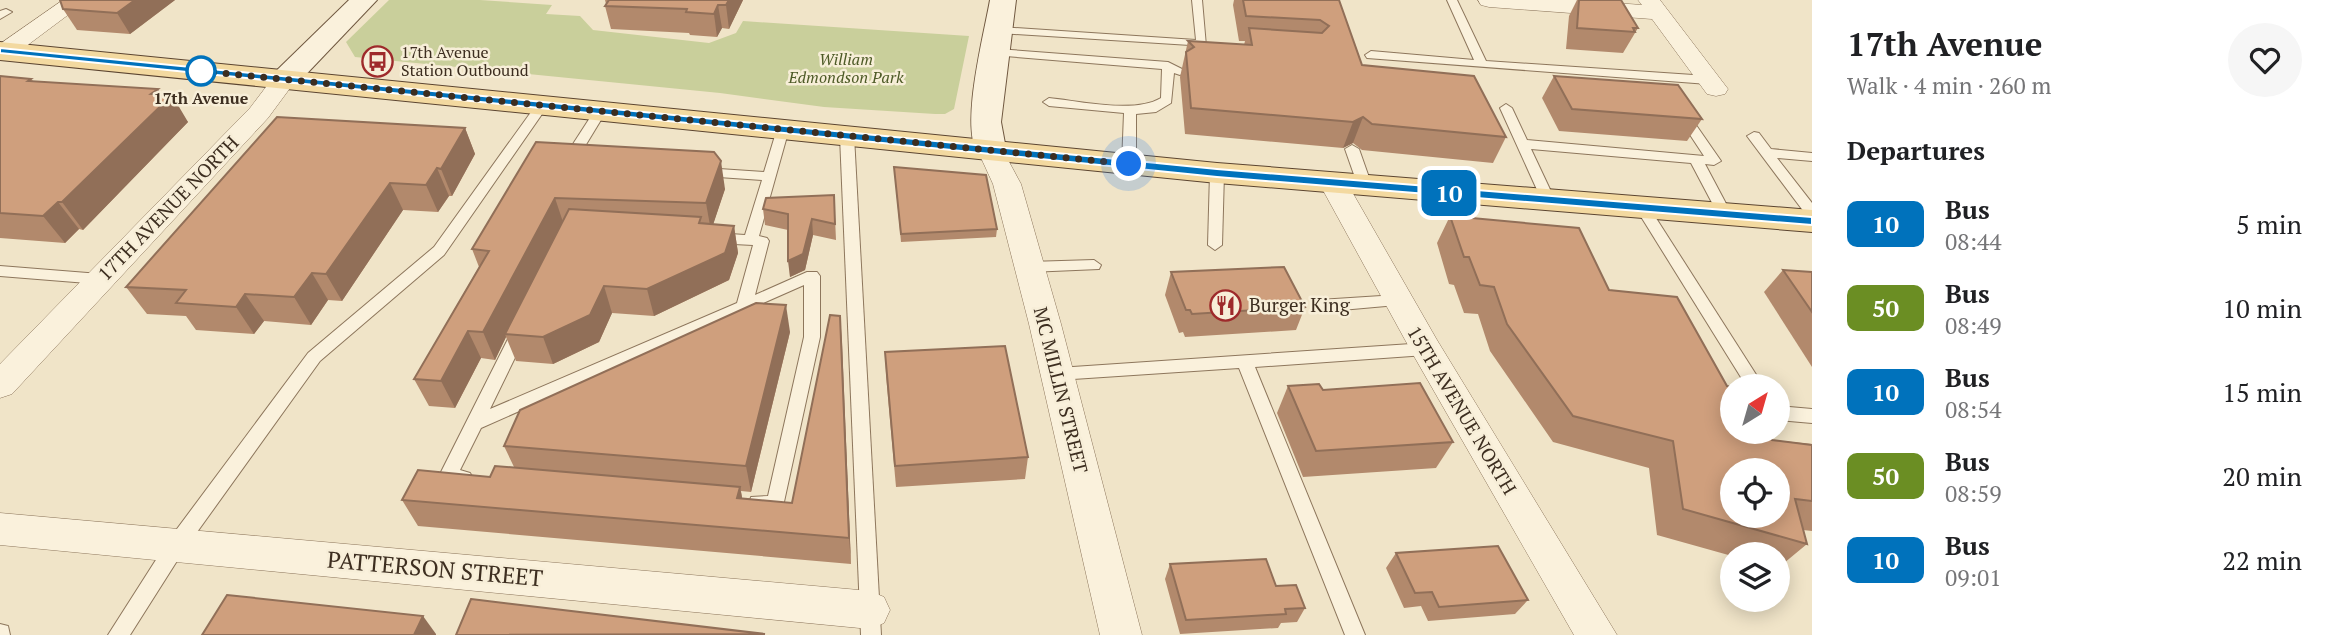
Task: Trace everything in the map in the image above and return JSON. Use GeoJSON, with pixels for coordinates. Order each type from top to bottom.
{"type":"FeatureCollection","features":[{"type":"Feature","properties":{"kind":"main road"},"geometry":{"type":"LineString","coordinates":[[3,51],[1217,173],[1812,221]]}},
{"type":"Feature","properties":{"kind":"street"},"geometry":{"type":"LineString","coordinates":[[3,51],[77,0]]}},
{"type":"Feature","properties":{"kind":"street","name":"17TH AVENUE NORTH"},"geometry":{"type":"LineString","coordinates":[[0,385],[258,113],[284,80],[364,0]]}},
{"type":"Feature","properties":{"kind":"street"},"geometry":{"type":"LineString","coordinates":[[989,149],[985,122],[1003,0]]}},
{"type":"Feature","properties":{"kind":"street"},"geometry":{"type":"LineString","coordinates":[[1489,0],[1653,6],[1712,85]]}},
{"type":"Feature","properties":{"kind":"street","name":"MC MILLIN STREET"},"geometry":{"type":"LineString","coordinates":[[989,149],[1007,184],[1030,267],[1121,635]]}},
{"type":"Feature","properties":{"kind":"street","name":"15TH AVENUE NORTH"},"geometry":{"type":"LineString","coordinates":[[1349,185],[1397,300],[1596,635]]}},
{"type":"Feature","properties":{"kind":"street","name":"PATTERSON STREET"},"geometry":{"type":"LineString","coordinates":[[0,529],[871,623]]}},
{"type":"Feature","properties":{"kind":"lane"},"geometry":{"type":"LineString","coordinates":[[1198,0],[1202,44]]}},
{"type":"Feature","properties":{"kind":"lane"},"geometry":{"type":"LineString","coordinates":[[1452,0],[1482,64]]}},
{"type":"Feature","properties":{"kind":"lane"},"geometry":{"type":"LineString","coordinates":[[998,41],[1216,45]]}},
{"type":"Feature","properties":{"kind":"lane"},"geometry":{"type":"LineString","coordinates":[[998,41],[1174,68],[1167,100],[1152,109],[1130,110],[1049,102]]}},
{"type":"Feature","properties":{"kind":"lane"},"geometry":{"type":"LineString","coordinates":[[1371,55],[1712,85]]}},
{"type":"Feature","properties":{"kind":"lane"},"geometry":{"type":"LineString","coordinates":[[118,635],[175,547],[314,357],[439,251],[542,104]]}},
{"type":"Feature","properties":{"kind":"lane"},"geometry":{"type":"LineString","coordinates":[[1506,108],[1548,200]]}},
{"type":"Feature","properties":{"kind":"lane"},"geometry":{"type":"LineString","coordinates":[[582,163],[568,162],[601,110]]}},
{"type":"Feature","properties":{"kind":"lane"},"geometry":{"type":"LineString","coordinates":[[1129,164],[1130,110]]}},
{"type":"Feature","properties":{"kind":"lane"},"geometry":{"type":"LineString","coordinates":[[1523,144],[1714,161],[1681,113]]}},
{"type":"Feature","properties":{"kind":"lane"},"geometry":{"type":"LineString","coordinates":[[751,240],[783,129]]}},
{"type":"Feature","properties":{"kind":"lane"},"geometry":{"type":"LineString","coordinates":[[847,136],[871,623]]}},
{"type":"Feature","properties":{"kind":"lane"},"geometry":{"type":"LineString","coordinates":[[1754,136],[1812,213]]}},
{"type":"Feature","properties":{"kind":"lane"},"geometry":{"type":"LineString","coordinates":[[1349,185],[1352,149]]}},
{"type":"Feature","properties":{"kind":"lane"},"geometry":{"type":"LineString","coordinates":[[1767,153],[1812,157]]}},
{"type":"Feature","properties":{"kind":"lane"},"geometry":{"type":"LineString","coordinates":[[1696,159],[1724,213]]}},
{"type":"Feature","properties":{"kind":"lane"},"geometry":{"type":"LineString","coordinates":[[688,170],[768,176]]}},
{"type":"Feature","properties":{"kind":"lane"},"geometry":{"type":"LineString","coordinates":[[1214,245],[1217,173]]}},
{"type":"Feature","properties":{"kind":"lane"},"geometry":{"type":"LineString","coordinates":[[1642,207],[1748,374]]}},
{"type":"Feature","properties":{"kind":"lane"},"geometry":{"type":"LineString","coordinates":[[695,236],[762,241],[744,306]]}},
{"type":"Feature","properties":{"kind":"lane"},"geometry":{"type":"LineString","coordinates":[[1030,267],[1094,265]]}},
{"type":"Feature","properties":{"kind":"lane"},"geometry":{"type":"LineString","coordinates":[[0,271],[100,279]]}},
{"type":"Feature","properties":{"kind":"lane"},"geometry":{"type":"LineString","coordinates":[[474,423],[812,276],[812,337],[775,505],[747,502]]}},
{"type":"Feature","properties":{"kind":"lane"},"geometry":{"type":"LineString","coordinates":[[1319,306],[1397,300]]}},
{"type":"Feature","properties":{"kind":"lane"},"geometry":{"type":"LineString","coordinates":[[475,479],[448,476],[528,314]]}},
{"type":"Feature","properties":{"kind":"lane"},"geometry":{"type":"LineString","coordinates":[[1058,374],[1426,349]]}},
{"type":"Feature","properties":{"kind":"lane"},"geometry":{"type":"LineString","coordinates":[[1244,361],[1355,635]]}},
{"type":"Feature","properties":{"kind":"lane"},"geometry":{"type":"LineString","coordinates":[[1790,414],[1812,416]]}},
{"type":"Feature","properties":{"kind":"green space","name":"William Edmondson Park"},"geometry":{"type":"Polygon","coordinates":[[[389,0],[480,0],[552,5],[546,14],[580,16],[593,30],[709,43],[736,33],[743,21],[969,36],[954,109],[945,114],[935,114],[824,107],[720,93],[355,57],[346,42],[389,0]]]}},
{"type":"Feature","properties":{"kind":"building"},"geometry":{"type":"Polygon","coordinates":[[[60,0],[135,0],[117,13],[63,9],[60,0]]]}},
{"type":"Feature","properties":{"kind":"building"},"geometry":{"type":"Polygon","coordinates":[[[609,0],[729,0],[726,5],[718,5],[714,14],[686,12],[687,9],[605,6],[609,0]]]}},
{"type":"Feature","properties":{"kind":"building"},"geometry":{"type":"Polygon","coordinates":[[[1243,0],[1339,0],[1362,65],[1474,76],[1506,137],[1372,124],[1363,117],[1353,122],[1191,108],[1186,52],[1194,47],[1188,41],[1252,45],[1249,28],[1322,33],[1329,26],[1320,20],[1246,16],[1243,0]]]}},
{"type":"Feature","properties":{"kind":"building"},"geometry":{"type":"Polygon","coordinates":[[[1579,0],[1621,0],[1638,28],[1633,28],[1635,32],[1577,28],[1579,0]]]}},
{"type":"Feature","properties":{"kind":"building"},"geometry":{"type":"Polygon","coordinates":[[[0,76],[31,79],[28,81],[158,89],[151,94],[172,95],[62,202],[58,202],[43,216],[0,213],[0,76]]]}},
{"type":"Feature","properties":{"kind":"building"},"geometry":{"type":"Polygon","coordinates":[[[1554,76],[1678,85],[1702,119],[1572,109],[1554,76]]]}},
{"type":"Feature","properties":{"kind":"building"},"geometry":{"type":"Polygon","coordinates":[[[277,117],[465,128],[441,169],[437,168],[426,185],[390,183],[326,274],[312,273],[294,297],[245,294],[236,307],[176,303],[186,290],[126,287],[277,117]]]}},
{"type":"Feature","properties":{"kind":"building"},"geometry":{"type":"Polygon","coordinates":[[[536,142],[714,152],[721,161],[706,203],[555,198],[483,332],[468,331],[441,381],[414,379],[489,251],[472,249],[536,142]]]}},
{"type":"Feature","properties":{"kind":"building"},"geometry":{"type":"Polygon","coordinates":[[[894,167],[986,175],[997,229],[901,234],[894,167]]]}},
{"type":"Feature","properties":{"kind":"building"},"geometry":{"type":"Polygon","coordinates":[[[834,195],[835,224],[812,219],[803,254],[788,261],[788,214],[763,209],[766,198],[834,195]]]}},
{"type":"Feature","properties":{"kind":"building"},"geometry":{"type":"Polygon","coordinates":[[[569,209],[701,217],[699,223],[734,226],[725,253],[647,289],[604,286],[590,315],[543,337],[505,334],[569,209]]]}},
{"type":"Feature","properties":{"kind":"building"},"geometry":{"type":"Polygon","coordinates":[[[1450,216],[1579,228],[1609,290],[1677,297],[1720,374],[1720,444],[1790,442],[1812,445],[1812,501],[1795,499],[1807,544],[1750,528],[1790,528],[1790,458],[1720,458],[1720,519],[1683,509],[1673,441],[1573,416],[1507,324],[1494,287],[1480,285],[1469,257],[1464,257],[1450,216]]]}},
{"type":"Feature","properties":{"kind":"building"},"geometry":{"type":"Polygon","coordinates":[[[1284,267],[1305,307],[1192,314],[1190,310],[1186,310],[1171,272],[1284,267]]]}},
{"type":"Feature","properties":{"kind":"building"},"geometry":{"type":"Polygon","coordinates":[[[1783,270],[1812,272],[1812,312],[1783,270]]]}},
{"type":"Feature","properties":{"kind":"building"},"geometry":{"type":"Polygon","coordinates":[[[756,303],[786,305],[746,466],[504,446],[520,410],[756,303]]]}},
{"type":"Feature","properties":{"kind":"building"},"geometry":{"type":"Polygon","coordinates":[[[830,315],[840,316],[849,538],[402,500],[418,470],[490,477],[495,466],[740,487],[737,498],[792,503],[830,315]]]}},
{"type":"Feature","properties":{"kind":"building"},"geometry":{"type":"Polygon","coordinates":[[[1005,346],[1028,457],[895,466],[885,352],[1005,346]]]}},
{"type":"Feature","properties":{"kind":"building"},"geometry":{"type":"Polygon","coordinates":[[[1420,383],[1453,442],[1316,451],[1288,386],[1319,384],[1323,390],[1420,383]]]}},
{"type":"Feature","properties":{"kind":"building"},"geometry":{"type":"Polygon","coordinates":[[[1498,546],[1528,600],[1439,607],[1432,592],[1415,593],[1396,553],[1498,546]]]}},
{"type":"Feature","properties":{"kind":"building"},"geometry":{"type":"Polygon","coordinates":[[[1266,559],[1276,586],[1296,585],[1305,608],[1285,609],[1286,614],[1186,620],[1170,564],[1266,559]]]}},
{"type":"Feature","properties":{"kind":"building"},"geometry":{"type":"Polygon","coordinates":[[[227,595],[423,616],[414,635],[202,635],[227,595]]]}},
{"type":"Feature","properties":{"kind":"building"},"geometry":{"type":"Polygon","coordinates":[[[471,599],[765,634],[456,635],[471,599]]]}},
{"type":"Feature","properties":{"kind":"bus line","name":"10"},"geometry":{"type":"LineString","coordinates":[[0,51],[1217,173],[1812,221]]}},
{"type":"Feature","properties":{"kind":"place","name":"17th Avenue Station Outbound"},"geometry":{"type":"Point","coordinates":[378,61]}},
{"type":"Feature","properties":{"kind":"place","name":"17th Avenue"},"geometry":{"type":"Point","coordinates":[201,71]}},
{"type":"Feature","properties":{"kind":"place","name":"Burger King"},"geometry":{"type":"Point","coordinates":[1226,305]}},
{"type":"Feature","properties":{"kind":"route"},"geometry":{"type":"LineString","coordinates":[[201,71],[1129,164]]}}]}
